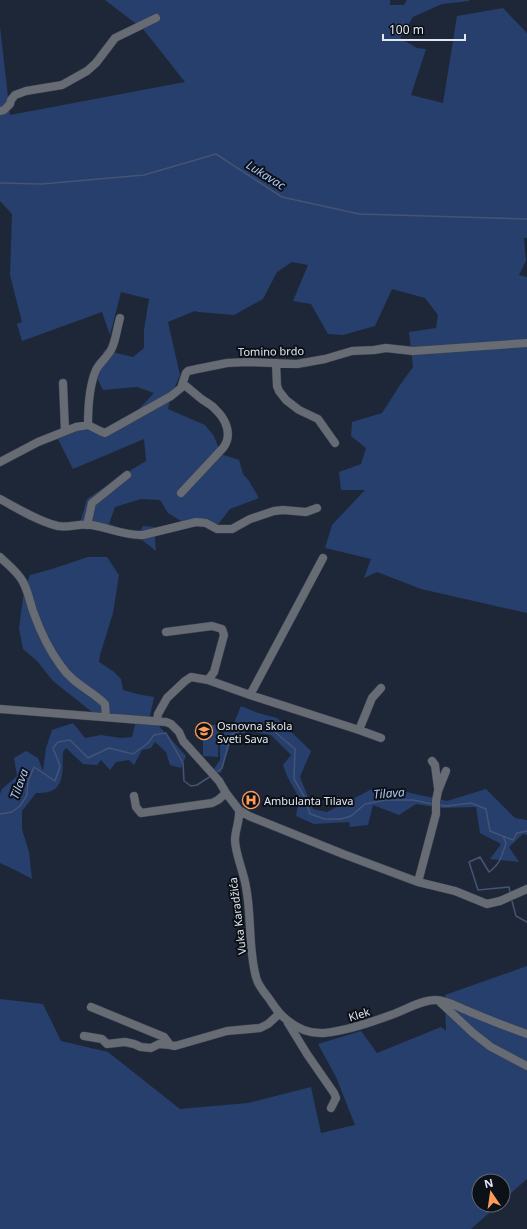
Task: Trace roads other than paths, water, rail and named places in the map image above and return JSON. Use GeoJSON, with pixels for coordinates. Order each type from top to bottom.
{"type":"FeatureCollection","features":[{"type":"Feature","properties":{"kind":"street"},"geometry":{"type":"LineString","coordinates":[[0,111],[4,110],[15,96],[26,91],[62,85],[87,71],[96,63],[115,38],[156,18]]}},
{"type":"Feature","properties":{"kind":"street"},"geometry":{"type":"LineString","coordinates":[[0,462],[38,442],[76,427],[88,425],[89,397],[95,372],[112,348],[120,318]]}},
{"type":"Feature","properties":{"kind":"street","name":"Tomino brdo"},"geometry":{"type":"LineString","coordinates":[[88,425],[105,433],[171,396],[181,388],[188,371],[226,363],[247,362],[297,364],[326,359],[352,351],[386,348],[413,351],[527,343]]}},
{"type":"Feature","properties":{"kind":"street"},"geometry":{"type":"LineString","coordinates":[[276,363],[277,386],[279,392],[298,410],[318,419],[335,443]]}},
{"type":"Feature","properties":{"kind":"street"},"geometry":{"type":"LineString","coordinates":[[62,383],[65,431]]}},
{"type":"Feature","properties":{"kind":"street"},"geometry":{"type":"LineString","coordinates":[[181,492],[223,448],[229,436],[228,429],[215,408],[183,384]]}},
{"type":"Feature","properties":{"kind":"street"},"geometry":{"type":"LineString","coordinates":[[87,525],[92,503],[127,475]]}},
{"type":"Feature","properties":{"kind":"street"},"geometry":{"type":"LineString","coordinates":[[0,499],[28,514],[59,526],[73,527],[78,525],[87,525],[134,535],[143,535],[196,522],[206,524],[217,529],[232,529],[250,519],[274,511],[283,510],[306,512],[317,508]]}},
{"type":"Feature","properties":{"kind":"street"},"geometry":{"type":"LineString","coordinates":[[0,557],[23,581],[43,636],[62,668],[68,675],[105,704],[106,717]]}},
{"type":"Feature","properties":{"kind":"street"},"geometry":{"type":"LineString","coordinates":[[250,695],[322,558]]}},
{"type":"Feature","properties":{"kind":"street"},"geometry":{"type":"LineString","coordinates":[[166,632],[212,626],[222,629],[224,635],[221,648],[214,672],[208,680]]}},
{"type":"Feature","properties":{"kind":"street"},"geometry":{"type":"LineString","coordinates":[[157,721],[158,714],[166,698],[185,681],[191,678],[208,680],[382,738]]}},
{"type":"Feature","properties":{"kind":"street"},"geometry":{"type":"LineString","coordinates":[[359,730],[372,698],[381,688]]}},
{"type":"Feature","properties":{"kind":"street"},"geometry":{"type":"LineString","coordinates":[[0,710],[166,722],[179,732],[183,741],[219,780],[239,810],[249,816],[343,854],[418,882],[455,891],[487,904],[500,901],[527,889]]}},
{"type":"Feature","properties":{"kind":"street"},"geometry":{"type":"LineString","coordinates":[[432,760],[435,765],[438,791]]}},
{"type":"Feature","properties":{"kind":"street"},"geometry":{"type":"LineString","coordinates":[[418,882],[436,814],[438,791],[446,771]]}},
{"type":"Feature","properties":{"kind":"street"},"geometry":{"type":"LineString","coordinates":[[134,796],[136,807],[141,814],[212,803],[218,800],[226,792]]}},
{"type":"Feature","properties":{"kind":"street","name":"Vuka Karadžića"},"geometry":{"type":"LineString","coordinates":[[239,810],[240,815],[234,842],[246,887],[256,978],[263,991],[334,1093],[336,1098],[331,1108]]}},
{"type":"Feature","properties":{"kind":"street"},"geometry":{"type":"LineString","coordinates":[[438,1000],[527,1034]]}},
{"type":"Feature","properties":{"kind":"street"},"geometry":{"type":"LineString","coordinates":[[438,1000],[453,1015],[491,1047],[527,1066]]}},
{"type":"Feature","properties":{"kind":"street","name":"Klek"},"geometry":{"type":"LineString","coordinates":[[282,1017],[301,1029],[312,1033],[323,1033],[348,1029],[428,1001],[438,1000]]}},
{"type":"Feature","properties":{"kind":"street"},"geometry":{"type":"LineString","coordinates":[[91,1007],[164,1037],[170,1045]]}},
{"type":"Feature","properties":{"kind":"street"},"geometry":{"type":"LineString","coordinates":[[84,1036],[102,1040],[107,1044],[124,1042],[151,1048],[159,1044],[175,1046],[227,1031],[260,1028],[282,1017]]}},
{"type":"Feature","properties":{"kind":"waterway","name":"Lukavac"},"geometry":{"type":"LineString","coordinates":[[0,183],[42,184],[144,175],[216,154],[282,197],[359,214],[527,219]]}},
{"type":"Feature","properties":{"kind":"waterway","name":"Tilava"},"geometry":{"type":"LineString","coordinates":[[216,773],[222,768],[231,735],[253,724],[268,726],[295,749],[294,779],[304,796],[310,814],[325,819],[341,819],[351,816],[365,804],[386,800],[413,800],[432,804]]}},
{"type":"Feature","properties":{"kind":"waterway","name":"Tilava"},"geometry":{"type":"LineString","coordinates":[[0,814],[12,812],[20,806],[27,795],[28,781],[34,767],[55,781],[60,766],[53,748],[58,742],[70,740],[88,758],[109,748],[133,754],[148,743],[154,735],[166,733],[183,763],[184,781],[191,786],[197,785],[211,776]]}},
{"type":"Feature","properties":{"kind":"waterway","name":"Tilava"},"geometry":{"type":"LineString","coordinates":[[438,805],[447,806],[471,803],[486,809],[490,831],[513,840],[517,833],[527,831]]}},
{"type":"Feature","properties":{"kind":"waterway"},"geometry":{"type":"LineString","coordinates":[[503,836],[506,843],[502,856],[496,866],[489,872],[480,857],[469,862],[478,890],[509,887],[510,892]]}},
{"type":"Feature","properties":{"kind":"waterway"},"geometry":{"type":"LineString","coordinates":[[512,901],[516,916],[527,922]]}},
{"type":"Feature","properties":{"kind":"place","name":"Osnovna škola Sveti Sava"},"geometry":{"type":"Point","coordinates":[204,731]}},
{"type":"Feature","properties":{"kind":"place","name":"Ambulanta Tilava"},"geometry":{"type":"Point","coordinates":[251,800]}}]}
